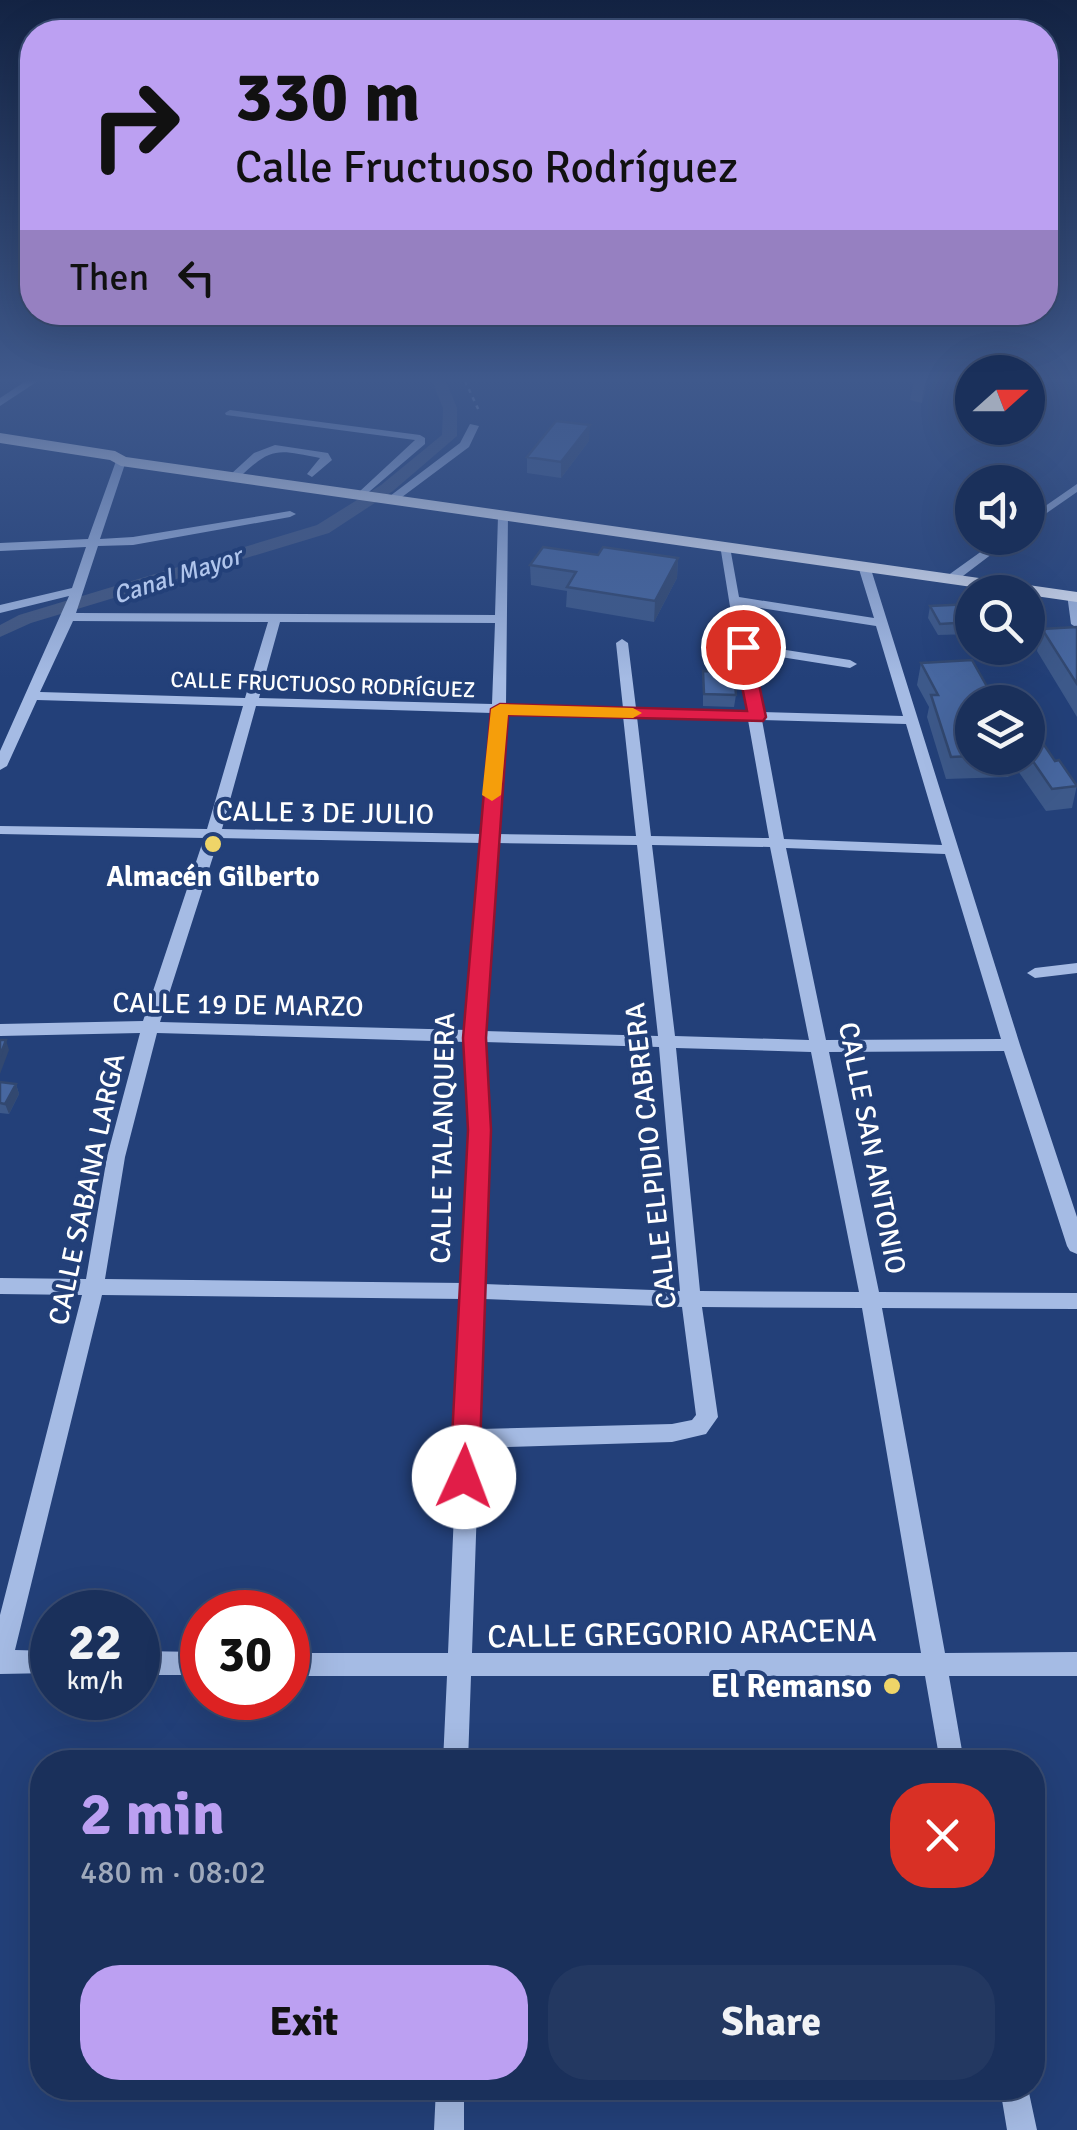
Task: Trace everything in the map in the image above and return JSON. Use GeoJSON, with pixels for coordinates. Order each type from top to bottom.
{"type":"FeatureCollection","features":[{"type":"Feature","properties":{"kind":"main road"},"geometry":{"type":"LineString","coordinates":[[267,480],[1074,597]]}},
{"type":"Feature","properties":{"kind":"street"},"geometry":{"type":"LineString","coordinates":[[0,766],[68,616],[114,480]]}},
{"type":"Feature","properties":{"kind":"street"},"geometry":{"type":"LineString","coordinates":[[359,493],[375,480]]}},
{"type":"Feature","properties":{"kind":"street"},"geometry":{"type":"LineString","coordinates":[[392,497],[415,480]]}},
{"type":"Feature","properties":{"kind":"street"},"geometry":{"type":"LineString","coordinates":[[1045,510],[1077,486]]}},
{"type":"Feature","properties":{"kind":"street"},"geometry":{"type":"LineString","coordinates":[[0,548],[92,545],[290,514]]}},
{"type":"Feature","properties":{"kind":"street","name":"CALLE TALANQUERA"},"geometry":{"type":"LineString","coordinates":[[456,1750],[480,1130],[474,1038],[500,709],[504,516]]}},
{"type":"Feature","properties":{"kind":"street","name":"CALLE SAN ANTONIO"},"geometry":{"type":"LineString","coordinates":[[724,547],[777,843],[870,1301],[950,1750]]}},
{"type":"Feature","properties":{"kind":"street"},"geometry":{"type":"LineString","coordinates":[[951,579],[984,555]]}},
{"type":"Feature","properties":{"kind":"street"},"geometry":{"type":"LineString","coordinates":[[864,566],[1010,1044],[1077,1246]]}},
{"type":"Feature","properties":{"kind":"street"},"geometry":{"type":"LineString","coordinates":[[0,609],[75,593]]}},
{"type":"Feature","properties":{"kind":"street"},"geometry":{"type":"LineString","coordinates":[[1074,597],[1077,624]]}},
{"type":"Feature","properties":{"kind":"street"},"geometry":{"type":"LineString","coordinates":[[734,600],[881,622]]}},
{"type":"Feature","properties":{"kind":"street"},"geometry":{"type":"LineString","coordinates":[[68,616],[502,619]]}},
{"type":"Feature","properties":{"kind":"street","name":"CALLE SABANA LARGA"},"geometry":{"type":"LineString","coordinates":[[0,1662],[94,1288],[116,1157],[150,1028],[212,836],[275,618]]}},
{"type":"Feature","properties":{"kind":"street","name":"CALLE ELPIDIO CABRERA"},"geometry":{"type":"LineString","coordinates":[[466,1438],[672,1434],[698,1428],[707,1418],[622,642]]}},
{"type":"Feature","properties":{"kind":"street"},"geometry":{"type":"LineString","coordinates":[[743,647],[850,664]]}},
{"type":"Feature","properties":{"kind":"street","name":"CALLE FRUCTUOSO RODRÍGUEZ"},"geometry":{"type":"LineString","coordinates":[[32,696],[913,720]]}},
{"type":"Feature","properties":{"kind":"street","name":"CALLE 3 DE JULIO"},"geometry":{"type":"LineString","coordinates":[[0,830],[777,843],[950,850]]}},
{"type":"Feature","properties":{"kind":"street"},"geometry":{"type":"LineString","coordinates":[[1035,972],[1077,968]]}},
{"type":"Feature","properties":{"kind":"street","name":"CALLE 19 DE MARZO"},"geometry":{"type":"LineString","coordinates":[[0,1030],[150,1028],[819,1046],[1010,1044]]}},
{"type":"Feature","properties":{"kind":"street"},"geometry":{"type":"LineString","coordinates":[[0,1286],[471,1291],[691,1299],[1077,1300]]}},
{"type":"Feature","properties":{"kind":"street"},"geometry":{"type":"LineString","coordinates":[[0,1662],[30,1662]]}},
{"type":"Feature","properties":{"kind":"street","name":"CALLE GREGORIO ARACENA"},"geometry":{"type":"LineString","coordinates":[[310,1665],[1077,1664]]}},
{"type":"Feature","properties":{"kind":"street"},"geometry":{"type":"LineString","coordinates":[[449,2130],[450,2100]]}},
{"type":"Feature","properties":{"kind":"street"},"geometry":{"type":"LineString","coordinates":[[1016,2100],[1022,2130]]}},
{"type":"Feature","properties":{"kind":"building"},"geometry":{"type":"Polygon","coordinates":[[[543,547],[598,555],[603,547],[678,558],[655,601],[567,587],[576,572],[530,565],[543,547]]]}},
{"type":"Feature","properties":{"kind":"building"},"geometry":{"type":"Polygon","coordinates":[[[955,605],[955,623],[940,624],[930,606],[955,605]]]}},
{"type":"Feature","properties":{"kind":"building"},"geometry":{"type":"Polygon","coordinates":[[[1077,627],[1077,684],[1045,634],[1045,629],[1077,627]]]}},
{"type":"Feature","properties":{"kind":"building"},"geometry":{"type":"Polygon","coordinates":[[[955,661],[955,665],[975,665],[986,685],[955,685],[955,757],[951,757],[931,695],[938,695],[921,663],[955,661]]]}},
{"type":"Feature","properties":{"kind":"building"},"geometry":{"type":"Polygon","coordinates":[[[703,671],[734,672],[736,695],[704,694],[703,671]]]}},
{"type":"Feature","properties":{"kind":"building"},"geometry":{"type":"Polygon","coordinates":[[[1045,746],[1077,786],[1052,789],[1042,775],[1045,746]]]}},
{"type":"Feature","properties":{"kind":"building"},"geometry":{"type":"Polygon","coordinates":[[[0,1082],[16,1084],[5,1104],[0,1103],[0,1082]]]}},
{"type":"Feature","properties":{"kind":"waterway","name":"Canal Mayor"},"geometry":{"type":"LineString","coordinates":[[0,632],[25,619],[323,529],[396,480]]}},
{"type":"Feature","properties":{"kind":"slow traffic"},"geometry":{"type":"LineString","coordinates":[[492,795],[500,709],[633,713]]}},
{"type":"Feature","properties":{"kind":"place","name":"Almacén Gilberto"},"geometry":{"type":"Point","coordinates":[213,844]}},
{"type":"Feature","properties":{"kind":"place","name":"El Remanso"},"geometry":{"type":"Point","coordinates":[892,1686]}},
{"type":"Feature","properties":{"kind":"route"},"geometry":{"type":"LineString","coordinates":[[464,1477],[480,1130],[474,1038],[500,709],[757,717],[743,647]]}}]}
